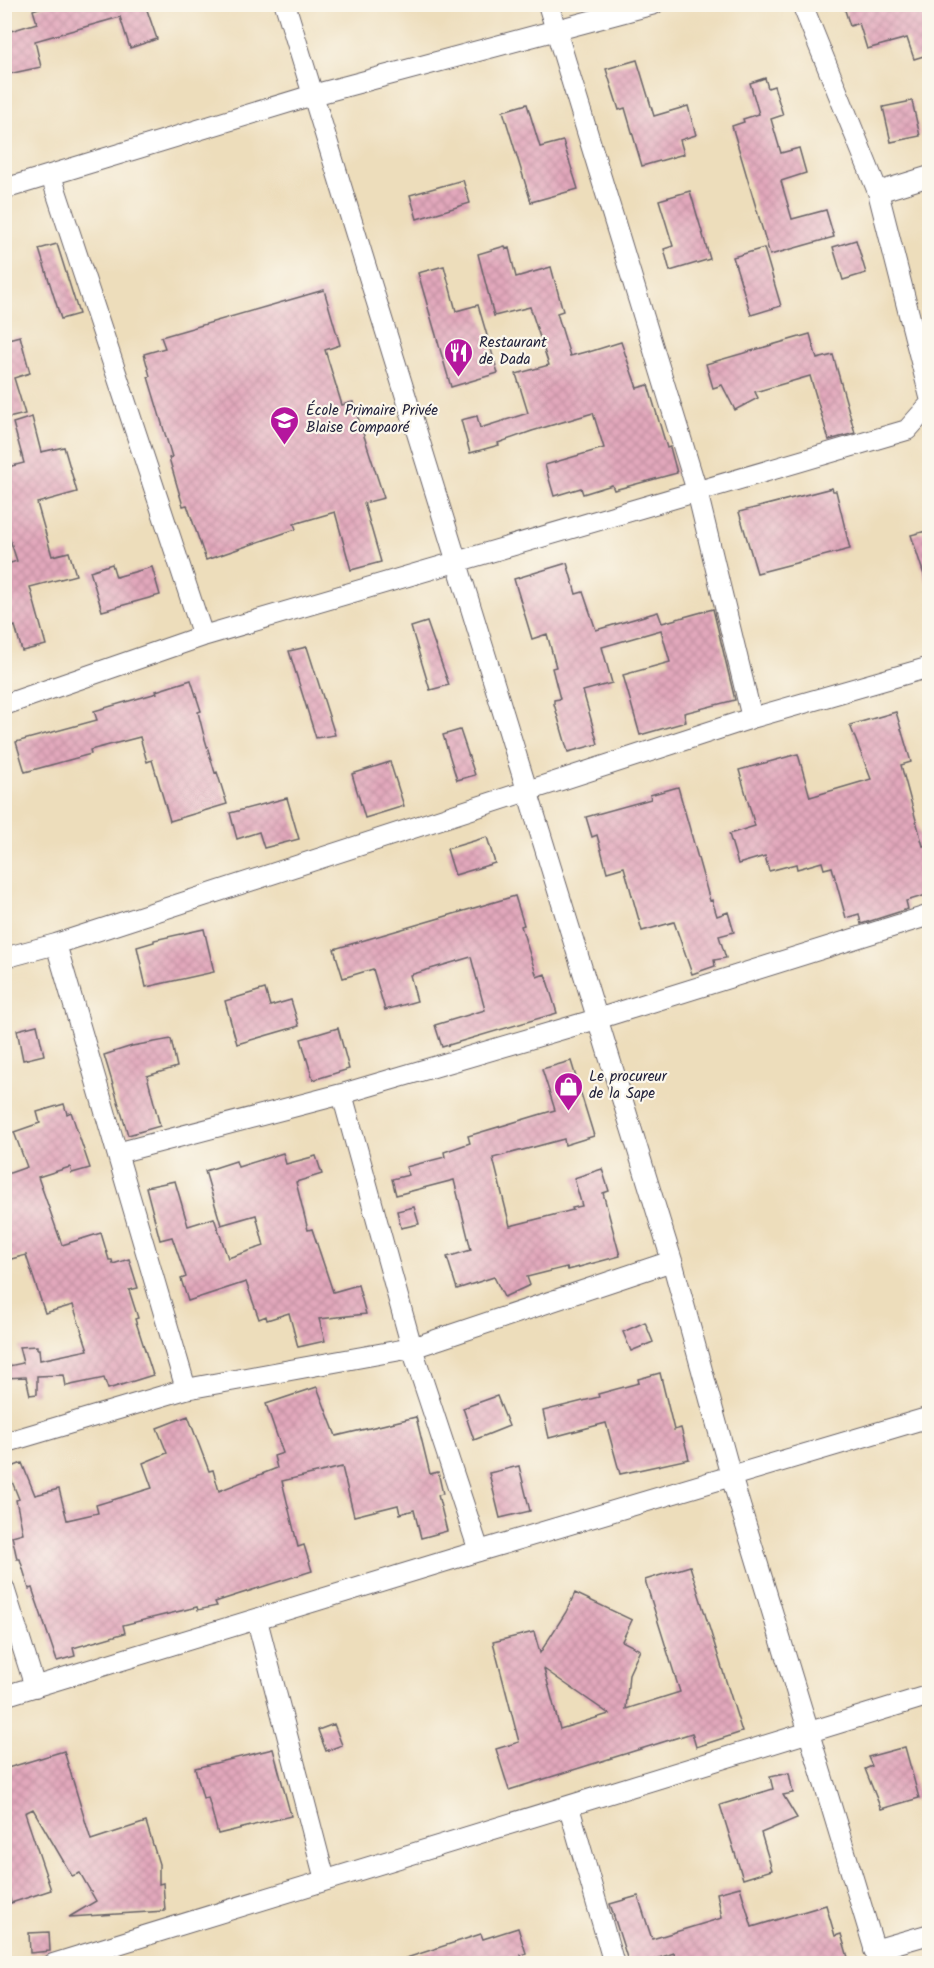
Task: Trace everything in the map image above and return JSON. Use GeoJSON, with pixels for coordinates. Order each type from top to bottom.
{"type":"FeatureCollection","features":[{"type":"Feature","properties":{"kind":"street"},"geometry":{"type":"LineString","coordinates":[[285,4],[672,1261],[731,1476],[877,1957],[930,1934]]}},
{"type":"Feature","properties":{"kind":"street"},"geometry":{"type":"LineString","coordinates":[[548,4],[697,491],[752,718]]}},
{"type":"Feature","properties":{"kind":"street"},"geometry":{"type":"LineString","coordinates":[[4,189],[313,95],[654,4]]}},
{"type":"Feature","properties":{"kind":"street"},"geometry":{"type":"LineString","coordinates":[[802,4],[878,192],[930,397]]}},
{"type":"Feature","properties":{"kind":"street"},"geometry":{"type":"LineString","coordinates":[[51,176],[203,636]]}},
{"type":"Feature","properties":{"kind":"street"},"geometry":{"type":"LineString","coordinates":[[878,192],[930,176]]}},
{"type":"Feature","properties":{"kind":"street"},"geometry":{"type":"LineString","coordinates":[[4,705],[203,636],[907,430],[930,404]]}},
{"type":"Feature","properties":{"kind":"street"},"geometry":{"type":"LineString","coordinates":[[4,958],[56,944],[752,718],[930,667]]}},
{"type":"Feature","properties":{"kind":"street"},"geometry":{"type":"LineString","coordinates":[[117,1153],[342,1094],[597,1019],[930,915]]}},
{"type":"Feature","properties":{"kind":"street"},"geometry":{"type":"LineString","coordinates":[[56,944],[186,1389]]}},
{"type":"Feature","properties":{"kind":"street"},"geometry":{"type":"LineString","coordinates":[[342,1094],[412,1348],[479,1551]]}},
{"type":"Feature","properties":{"kind":"street"},"geometry":{"type":"LineString","coordinates":[[4,1443],[186,1389],[412,1348],[672,1261]]}},
{"type":"Feature","properties":{"kind":"street"},"geometry":{"type":"LineString","coordinates":[[4,1696],[479,1551],[930,1417]]}},
{"type":"Feature","properties":{"kind":"street"},"geometry":{"type":"LineString","coordinates":[[4,1588],[35,1687]]}},
{"type":"Feature","properties":{"kind":"street"},"geometry":{"type":"LineString","coordinates":[[257,1620],[325,1880]]}},
{"type":"Feature","properties":{"kind":"street"},"geometry":{"type":"LineString","coordinates":[[53,1964],[930,1695]]}},
{"type":"Feature","properties":{"kind":"street"},"geometry":{"type":"LineString","coordinates":[[569,1807],[614,1964]]}},
{"type":"Feature","properties":{"kind":"building"},"geometry":{"type":"Polygon","coordinates":[[[50,4],[147,4],[157,39],[130,48],[120,17],[35,41],[41,67],[4,75],[4,33],[37,23],[33,10],[50,4]]]}},
{"type":"Feature","properties":{"kind":"building"},"geometry":{"type":"Polygon","coordinates":[[[843,4],[930,4],[930,54],[914,59],[907,38],[867,49],[859,23],[850,26],[843,4]]]}},
{"type":"Feature","properties":{"kind":"building"},"geometry":{"type":"Polygon","coordinates":[[[637,60],[654,116],[688,106],[696,135],[680,140],[684,154],[642,166],[625,108],[619,110],[606,69],[637,60]]]}},
{"type":"Feature","properties":{"kind":"building"},"geometry":{"type":"Polygon","coordinates":[[[765,78],[768,88],[774,86],[783,115],[771,119],[781,153],[799,148],[806,173],[781,181],[792,219],[826,210],[834,237],[770,255],[732,126],[744,122],[743,119],[759,114],[750,83],[765,78]]]}},
{"type":"Feature","properties":{"kind":"building"},"geometry":{"type":"Polygon","coordinates":[[[912,101],[920,136],[891,142],[883,107],[912,101]]]}},
{"type":"Feature","properties":{"kind":"building"},"geometry":{"type":"Polygon","coordinates":[[[527,104],[540,147],[563,141],[578,189],[531,202],[503,111],[527,104]]]}},
{"type":"Feature","properties":{"kind":"building"},"geometry":{"type":"Polygon","coordinates":[[[463,180],[470,203],[417,219],[410,195],[463,180]]]}},
{"type":"Feature","properties":{"kind":"building"},"geometry":{"type":"Polygon","coordinates":[[[690,191],[710,259],[670,271],[664,249],[673,246],[659,200],[690,191]]]}},
{"type":"Feature","properties":{"kind":"building"},"geometry":{"type":"Polygon","coordinates":[[[856,240],[866,273],[843,280],[833,247],[856,240]]]}},
{"type":"Feature","properties":{"kind":"building"},"geometry":{"type":"Polygon","coordinates":[[[57,244],[79,314],[61,319],[39,249],[57,244]]]}},
{"type":"Feature","properties":{"kind":"building"},"geometry":{"type":"Polygon","coordinates":[[[505,246],[506,249],[509,248],[516,277],[551,267],[563,311],[557,313],[570,356],[621,342],[637,388],[648,385],[677,473],[614,490],[612,485],[583,494],[581,488],[554,496],[545,465],[604,448],[593,413],[470,453],[461,420],[477,416],[480,428],[528,413],[516,374],[549,365],[530,307],[494,316],[478,254],[505,246]]]}},
{"type":"Feature","properties":{"kind":"building"},"geometry":{"type":"Polygon","coordinates":[[[764,248],[781,306],[751,315],[733,257],[764,248]]]}},
{"type":"Feature","properties":{"kind":"building"},"geometry":{"type":"Polygon","coordinates":[[[444,266],[456,311],[478,305],[498,373],[451,387],[418,273],[444,266]]]}},
{"type":"Feature","properties":{"kind":"building"},"geometry":{"type":"Polygon","coordinates":[[[324,290],[340,345],[325,350],[342,405],[353,402],[384,498],[364,503],[381,562],[351,570],[335,512],[294,524],[296,529],[206,560],[187,505],[183,506],[169,458],[172,457],[148,377],[150,376],[144,354],[165,348],[161,337],[324,290]]]}},
{"type":"Feature","properties":{"kind":"building"},"geometry":{"type":"Polygon","coordinates":[[[810,334],[817,359],[833,355],[855,433],[829,440],[810,376],[755,392],[758,398],[735,410],[722,385],[713,388],[706,364],[810,334]]]}},
{"type":"Feature","properties":{"kind":"building"},"geometry":{"type":"Polygon","coordinates":[[[20,336],[30,373],[14,378],[25,414],[4,419],[4,340],[20,336]]]}},
{"type":"Feature","properties":{"kind":"building"},"geometry":{"type":"Polygon","coordinates":[[[32,417],[41,452],[64,447],[77,492],[37,503],[52,556],[69,552],[76,575],[30,587],[46,645],[22,651],[15,626],[9,628],[4,613],[4,565],[17,561],[4,521],[4,468],[24,463],[13,423],[32,417]]]}},
{"type":"Feature","properties":{"kind":"building"},"geometry":{"type":"Polygon","coordinates":[[[832,488],[836,491],[850,549],[757,573],[739,512],[832,488]]]}},
{"type":"Feature","properties":{"kind":"building"},"geometry":{"type":"Polygon","coordinates":[[[930,530],[930,581],[926,581],[911,535],[930,530]]]}},
{"type":"Feature","properties":{"kind":"building"},"geometry":{"type":"Polygon","coordinates":[[[567,563],[576,594],[583,592],[596,630],[658,612],[662,623],[713,609],[735,700],[684,713],[686,722],[640,735],[623,675],[670,662],[661,630],[602,647],[612,683],[583,691],[598,744],[568,752],[554,704],[554,700],[560,699],[552,668],[556,667],[547,634],[532,639],[514,579],[567,563]]]}},
{"type":"Feature","properties":{"kind":"building"},"geometry":{"type":"Polygon","coordinates":[[[112,564],[116,577],[152,567],[160,595],[102,611],[90,571],[112,564]]]}},
{"type":"Feature","properties":{"kind":"building"},"geometry":{"type":"Polygon","coordinates":[[[427,622],[449,685],[430,690],[411,627],[427,622]]]}},
{"type":"Feature","properties":{"kind":"building"},"geometry":{"type":"Polygon","coordinates":[[[307,647],[335,735],[316,738],[289,651],[307,647]]]}},
{"type":"Feature","properties":{"kind":"building"},"geometry":{"type":"Polygon","coordinates":[[[191,680],[201,711],[198,712],[204,736],[227,804],[170,821],[152,760],[147,762],[140,737],[90,750],[91,754],[25,772],[16,742],[97,720],[94,711],[157,693],[156,691],[191,680]]]}},
{"type":"Feature","properties":{"kind":"building"},"geometry":{"type":"Polygon","coordinates":[[[896,712],[911,762],[901,765],[923,846],[930,844],[930,894],[906,901],[908,909],[861,924],[859,914],[846,918],[832,867],[824,869],[822,862],[797,869],[796,864],[769,871],[765,856],[738,864],[729,834],[755,826],[739,770],[798,754],[810,797],[871,779],[850,725],[896,712]]]}},
{"type":"Feature","properties":{"kind":"building"},"geometry":{"type":"Polygon","coordinates":[[[460,730],[475,775],[457,780],[443,735],[460,730]]]}},
{"type":"Feature","properties":{"kind":"building"},"geometry":{"type":"Polygon","coordinates":[[[390,762],[404,806],[365,818],[352,774],[390,762]]]}},
{"type":"Feature","properties":{"kind":"building"},"geometry":{"type":"Polygon","coordinates":[[[678,787],[710,901],[712,900],[717,916],[728,912],[734,932],[719,936],[726,958],[714,960],[715,966],[692,974],[674,922],[642,931],[624,867],[607,872],[597,835],[592,837],[586,817],[651,799],[650,795],[678,787]]]}},
{"type":"Feature","properties":{"kind":"building"},"geometry":{"type":"Polygon","coordinates":[[[287,798],[299,839],[264,848],[259,832],[237,839],[230,813],[287,798]]]}},
{"type":"Feature","properties":{"kind":"building"},"geometry":{"type":"Polygon","coordinates":[[[487,837],[495,863],[455,875],[447,849],[487,837]]]}},
{"type":"Feature","properties":{"kind":"building"},"geometry":{"type":"Polygon","coordinates":[[[515,896],[524,925],[521,926],[537,977],[545,974],[557,1013],[442,1047],[435,1025],[485,1010],[471,957],[410,975],[417,1001],[385,1010],[373,969],[343,978],[334,949],[515,896]]]}},
{"type":"Feature","properties":{"kind":"building"},"geometry":{"type":"Polygon","coordinates":[[[204,929],[214,972],[146,987],[137,947],[154,942],[154,940],[204,929]]]}},
{"type":"Feature","properties":{"kind":"building"},"geometry":{"type":"Polygon","coordinates":[[[265,989],[270,1006],[291,1000],[299,1026],[237,1044],[225,1001],[265,989]]]}},
{"type":"Feature","properties":{"kind":"building"},"geometry":{"type":"Polygon","coordinates":[[[37,1025],[44,1055],[23,1060],[17,1030],[37,1025]]]}},
{"type":"Feature","properties":{"kind":"building"},"geometry":{"type":"Polygon","coordinates":[[[338,1028],[349,1069],[313,1080],[301,1039],[338,1028]]]}},
{"type":"Feature","properties":{"kind":"building"},"geometry":{"type":"Polygon","coordinates":[[[171,1039],[177,1067],[147,1076],[160,1126],[128,1135],[104,1055],[132,1046],[171,1039]]]}},
{"type":"Feature","properties":{"kind":"building"},"geometry":{"type":"Polygon","coordinates":[[[571,1061],[594,1136],[565,1145],[564,1139],[493,1158],[510,1226],[582,1206],[574,1178],[602,1169],[609,1191],[603,1193],[620,1256],[568,1270],[567,1267],[527,1277],[530,1285],[504,1297],[494,1277],[457,1289],[447,1257],[471,1250],[454,1180],[396,1195],[392,1179],[409,1175],[406,1167],[445,1157],[444,1152],[470,1143],[468,1136],[555,1110],[542,1069],[571,1061]]]}},
{"type":"Feature","properties":{"kind":"building"},"geometry":{"type":"Polygon","coordinates":[[[64,1104],[67,1114],[71,1112],[90,1168],[72,1173],[70,1167],[38,1177],[62,1245],[101,1233],[109,1260],[112,1260],[113,1264],[129,1259],[138,1288],[129,1290],[138,1318],[135,1319],[153,1375],[108,1389],[104,1378],[66,1386],[64,1375],[37,1376],[37,1394],[30,1395],[26,1377],[4,1378],[4,1367],[23,1363],[19,1347],[37,1346],[40,1360],[88,1350],[73,1305],[45,1313],[26,1255],[4,1261],[4,1175],[27,1167],[14,1132],[40,1123],[37,1112],[64,1104]]]}},
{"type":"Feature","properties":{"kind":"building"},"geometry":{"type":"Polygon","coordinates":[[[283,1153],[286,1164],[316,1156],[322,1174],[296,1182],[308,1230],[312,1229],[333,1292],[358,1285],[366,1314],[319,1319],[325,1341],[298,1347],[289,1313],[267,1320],[266,1316],[259,1319],[246,1282],[188,1301],[181,1279],[186,1277],[172,1237],[160,1240],[146,1187],[175,1181],[188,1226],[214,1218],[228,1258],[264,1246],[256,1215],[221,1225],[205,1171],[236,1161],[238,1167],[283,1153]]]}},
{"type":"Feature","properties":{"kind":"building"},"geometry":{"type":"Polygon","coordinates":[[[414,1207],[419,1224],[401,1228],[397,1211],[414,1207]]]}},
{"type":"Feature","properties":{"kind":"building"},"geometry":{"type":"Polygon","coordinates":[[[645,1322],[653,1342],[631,1351],[623,1332],[645,1322]]]}},
{"type":"Feature","properties":{"kind":"building"},"geometry":{"type":"Polygon","coordinates":[[[660,1373],[674,1430],[681,1428],[689,1459],[620,1474],[606,1423],[549,1438],[543,1411],[599,1397],[598,1394],[639,1383],[638,1379],[660,1373]]]}},
{"type":"Feature","properties":{"kind":"building"},"geometry":{"type":"Polygon","coordinates":[[[317,1387],[336,1436],[416,1417],[430,1474],[438,1472],[443,1494],[438,1495],[447,1531],[421,1538],[414,1510],[400,1514],[398,1505],[354,1516],[342,1467],[282,1481],[298,1547],[304,1545],[312,1571],[215,1602],[217,1606],[198,1610],[197,1607],[123,1625],[125,1633],[73,1648],[75,1656],[57,1661],[32,1588],[29,1589],[20,1559],[17,1559],[12,1536],[23,1533],[16,1500],[19,1499],[7,1469],[22,1463],[35,1495],[59,1489],[67,1520],[98,1513],[96,1505],[152,1488],[143,1463],[167,1453],[157,1428],[188,1416],[209,1471],[213,1470],[219,1491],[277,1468],[274,1456],[283,1453],[266,1404],[317,1387]]]}},
{"type":"Feature","properties":{"kind":"building"},"geometry":{"type":"Polygon","coordinates":[[[497,1396],[509,1426],[474,1440],[463,1408],[497,1396]]]}},
{"type":"Feature","properties":{"kind":"building"},"geometry":{"type":"Polygon","coordinates":[[[519,1466],[530,1511],[500,1518],[489,1473],[519,1466]]]}},
{"type":"Feature","properties":{"kind":"building"},"geometry":{"type":"Polygon","coordinates":[[[690,1566],[742,1732],[696,1747],[692,1733],[509,1790],[496,1749],[519,1742],[493,1642],[534,1632],[540,1653],[575,1593],[632,1620],[622,1641],[640,1650],[629,1674],[626,1709],[680,1692],[645,1580],[690,1566]],[[544,1669],[560,1729],[609,1714],[544,1669]]]}},
{"type":"Feature","properties":{"kind":"building"},"geometry":{"type":"Polygon","coordinates":[[[334,1724],[342,1745],[326,1751],[318,1730],[334,1724]]]}},
{"type":"Feature","properties":{"kind":"building"},"geometry":{"type":"Polygon","coordinates":[[[905,1747],[919,1798],[881,1809],[865,1769],[872,1766],[868,1757],[905,1747]]]}},
{"type":"Feature","properties":{"kind":"building"},"geometry":{"type":"Polygon","coordinates":[[[273,1749],[291,1816],[218,1834],[208,1797],[203,1798],[195,1768],[273,1749]]]}},
{"type":"Feature","properties":{"kind":"building"},"geometry":{"type":"Polygon","coordinates":[[[64,1751],[91,1840],[146,1822],[159,1864],[159,1884],[163,1883],[165,1911],[69,1917],[96,1901],[80,1873],[72,1876],[33,1809],[25,1813],[51,1890],[11,1903],[4,1881],[4,1769],[64,1751]]]}},
{"type":"Feature","properties":{"kind":"building"},"geometry":{"type":"Polygon","coordinates":[[[789,1773],[793,1793],[783,1795],[797,1818],[761,1833],[772,1870],[743,1879],[720,1805],[773,1789],[770,1777],[789,1773]]]}},
{"type":"Feature","properties":{"kind":"building"},"geometry":{"type":"Polygon","coordinates":[[[740,1887],[752,1927],[826,1905],[835,1936],[841,1934],[850,1964],[677,1964],[674,1953],[641,1964],[629,1964],[610,1904],[638,1896],[652,1939],[722,1918],[717,1893],[740,1887]]]}},
{"type":"Feature","properties":{"kind":"building"},"geometry":{"type":"Polygon","coordinates":[[[518,1928],[526,1953],[521,1955],[523,1964],[400,1964],[400,1960],[481,1934],[483,1939],[518,1928]]]}},
{"type":"Feature","properties":{"kind":"building"},"geometry":{"type":"Polygon","coordinates":[[[49,1932],[50,1951],[30,1953],[29,1933],[49,1932]]]}},
{"type":"Feature","properties":{"kind":"place","name":"Restaurant de Dada"},"geometry":{"type":"Point","coordinates":[458,378]}},
{"type":"Feature","properties":{"kind":"place","name":"École Primaire Privée Blaise Compaoré"},"geometry":{"type":"Point","coordinates":[285,446]}},
{"type":"Feature","properties":{"kind":"place","name":"Le procureur de la Sape"},"geometry":{"type":"Point","coordinates":[568,1112]}}]}
